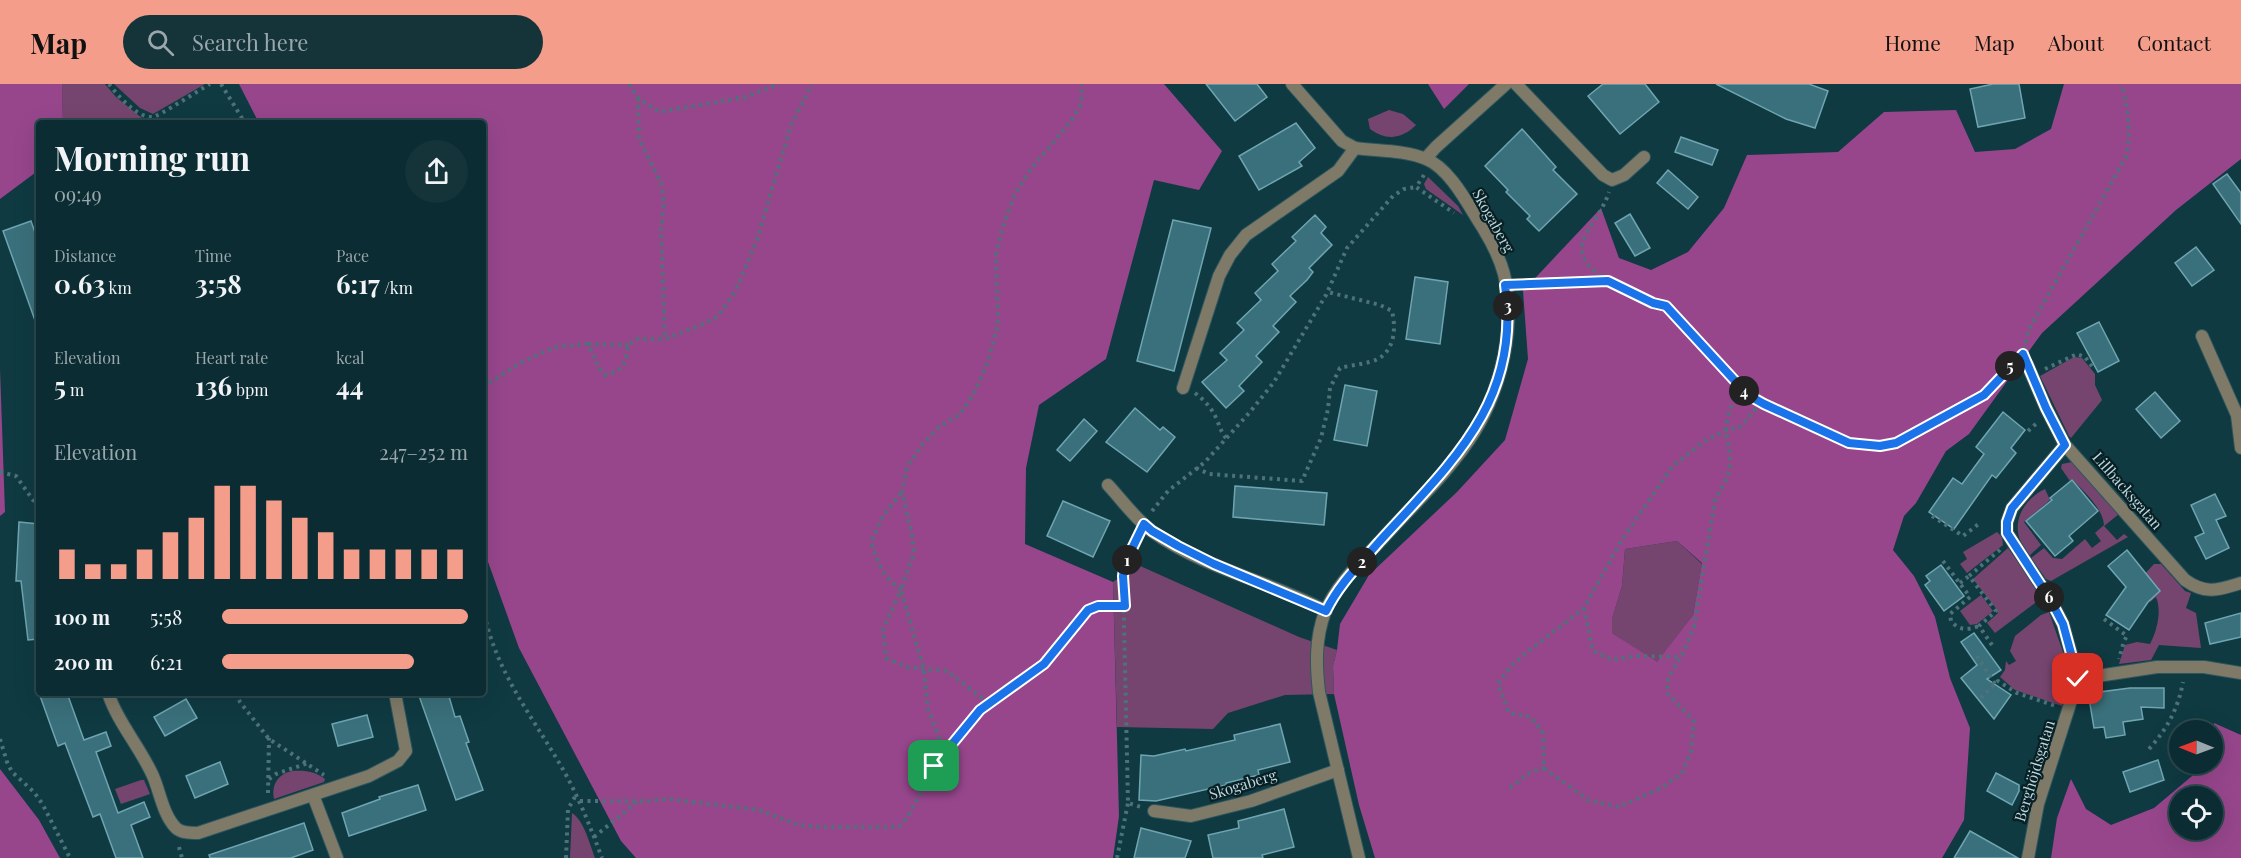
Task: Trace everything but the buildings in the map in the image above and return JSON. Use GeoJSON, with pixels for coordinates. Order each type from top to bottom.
{"type":"FeatureCollection","features":[{"type":"Feature","properties":{"kind":"street"},"geometry":{"type":"LineString","coordinates":[[1292,84],[1342,141],[1355,148],[1431,162],[1436,147],[1506,84]]}},
{"type":"Feature","properties":{"kind":"street"},"geometry":{"type":"LineString","coordinates":[[1516,84],[1603,175],[1612,180],[1624,175],[1644,157]]}},
{"type":"Feature","properties":{"kind":"street"},"geometry":{"type":"LineString","coordinates":[[1183,388],[1219,276],[1230,255],[1246,235],[1338,171],[1355,148]]}},
{"type":"Feature","properties":{"kind":"street","name":"Skogaberg"},"geometry":{"type":"LineString","coordinates":[[1359,858],[1319,692],[1316,666],[1318,636],[1326,611],[1340,586],[1454,460],[1474,433],[1487,410],[1507,338],[1508,306],[1503,273],[1485,232],[1462,195],[1431,162]]}},
{"type":"Feature","properties":{"kind":"street"},"geometry":{"type":"LineString","coordinates":[[2202,336],[2230,396],[2237,415],[2241,440]]}},
{"type":"Feature","properties":{"kind":"street","name":"Lillbacksgatan"},"geometry":{"type":"LineString","coordinates":[[2027,364],[2065,445],[2185,580],[2195,588],[2205,590],[2220,590],[2241,583]]}},
{"type":"Feature","properties":{"kind":"street"},"geometry":{"type":"LineString","coordinates":[[2065,445],[2012,508],[2007,522],[2007,533],[2050,599],[2063,624],[2078,679],[2144,667],[2186,666],[2241,673]]}},
{"type":"Feature","properties":{"kind":"street"},"geometry":{"type":"LineString","coordinates":[[1108,485],[1152,531],[1214,564],[1326,611]]}},
{"type":"Feature","properties":{"kind":"street","name":"Berghöjdsgatan"},"geometry":{"type":"LineString","coordinates":[[2028,858],[2038,804],[2078,679]]}},
{"type":"Feature","properties":{"kind":"street"},"geometry":{"type":"LineString","coordinates":[[109,696],[116,713],[152,775],[167,813],[176,828],[187,833],[198,833],[369,776],[398,761],[406,751],[396,696]]}},
{"type":"Feature","properties":{"kind":"street","name":"Skogaberg"},"geometry":{"type":"LineString","coordinates":[[1155,811],[1191,816],[1251,801],[1338,770]]}},
{"type":"Feature","properties":{"kind":"street"},"geometry":{"type":"LineString","coordinates":[[313,795],[337,858]]}},
{"type":"Feature","properties":{"kind":"path"},"geometry":{"type":"LineString","coordinates":[[110,84],[134,109],[151,117],[159,115],[210,84]]}},
{"type":"Feature","properties":{"kind":"path"},"geometry":{"type":"LineString","coordinates":[[221,84],[243,120]]}},
{"type":"Feature","properties":{"kind":"path"},"geometry":{"type":"LineString","coordinates":[[629,84],[638,98],[659,112],[746,97],[779,84]]}},
{"type":"Feature","properties":{"kind":"path"},"geometry":{"type":"LineString","coordinates":[[486,385],[520,363],[555,347],[587,344],[628,345],[637,339],[665,339],[718,316],[736,290],[757,240],[791,125],[812,84]]}},
{"type":"Feature","properties":{"kind":"path"},"geometry":{"type":"LineString","coordinates":[[990,704],[947,671],[907,668],[886,657],[884,629],[914,553],[902,492],[907,467],[922,445],[939,427],[960,414],[974,393],[987,364],[998,325],[996,254],[1002,229],[1015,194],[1030,170],[1071,121],[1081,104],[1082,84]]}},
{"type":"Feature","properties":{"kind":"path"},"geometry":{"type":"LineString","coordinates":[[2027,364],[2029,329],[2127,155],[2129,139],[2127,103],[2121,84]]}},
{"type":"Feature","properties":{"kind":"path"},"geometry":{"type":"LineString","coordinates":[[638,98],[639,139],[661,183],[664,203],[661,230],[665,339]]}},
{"type":"Feature","properties":{"kind":"path"},"geometry":{"type":"LineString","coordinates":[[1416,187],[1431,162]]}},
{"type":"Feature","properties":{"kind":"path"},"geometry":{"type":"LineString","coordinates":[[1612,180],[1604,207],[1585,234],[1581,246],[1583,258],[1593,271],[1653,303],[1666,306],[1748,395],[1849,443],[1880,446],[1896,443],[1984,395],[2027,364],[2077,354],[2085,357],[2094,369]]}},
{"type":"Feature","properties":{"kind":"path"},"geometry":{"type":"LineString","coordinates":[[1117,858],[1128,803],[1123,576],[1125,563],[1144,524],[1168,491],[1205,462],[1274,382],[1328,292],[1347,248],[1393,196],[1404,189],[1416,187],[1456,215]]}},
{"type":"Feature","properties":{"kind":"path"},"geometry":{"type":"LineString","coordinates":[[1505,285],[1608,281]]}},
{"type":"Feature","properties":{"kind":"path"},"geometry":{"type":"LineString","coordinates":[[1196,468],[1209,474],[1302,481],[1321,438],[1330,388],[1340,368],[1377,359],[1390,348],[1395,325],[1392,311],[1386,308],[1328,292]]}},
{"type":"Feature","properties":{"kind":"path"},"geometry":{"type":"LineString","coordinates":[[587,344],[596,355],[597,368],[605,375],[616,372],[627,361],[628,345]]}},
{"type":"Feature","properties":{"kind":"path"},"geometry":{"type":"LineString","coordinates":[[1544,768],[1588,800],[1619,807],[1661,788],[1682,773],[1691,751],[1694,721],[1667,693],[1668,678],[1681,657],[1694,627],[1715,500],[1726,481],[1731,461],[1726,430],[1738,384]]}},
{"type":"Feature","properties":{"kind":"path"},"geometry":{"type":"LineString","coordinates":[[1183,388],[1195,392],[1208,403],[1226,438]]}},
{"type":"Feature","properties":{"kind":"path"},"geometry":{"type":"LineString","coordinates":[[1544,768],[1543,733],[1531,717],[1509,713],[1498,684],[1511,666],[1531,648],[1584,608],[1621,541],[1672,467],[1703,442],[1726,430],[1740,427],[1755,410],[1764,404]]}},
{"type":"Feature","properties":{"kind":"path"},"geometry":{"type":"LineString","coordinates":[[0,472],[16,476],[36,502]]}},
{"type":"Feature","properties":{"kind":"path"},"geometry":{"type":"LineString","coordinates":[[902,492],[883,516],[871,542],[877,560],[889,581],[901,590],[924,670],[928,709],[945,753]]}},
{"type":"Feature","properties":{"kind":"path"},"geometry":{"type":"LineString","coordinates":[[1932,516],[1963,536],[1980,523]]}},
{"type":"Feature","properties":{"kind":"path"},"geometry":{"type":"LineString","coordinates":[[1960,583],[2011,540]]}},
{"type":"Feature","properties":{"kind":"path"},"geometry":{"type":"LineString","coordinates":[[1943,561],[1970,597],[1949,617],[1955,626],[1961,629],[1972,629],[1979,626],[1996,611],[1969,576]]}},
{"type":"Feature","properties":{"kind":"path"},"geometry":{"type":"LineString","coordinates":[[580,801],[669,800],[759,810],[806,826],[900,826],[907,818],[934,766],[980,710],[1044,664],[1088,610],[1098,606],[1125,606]]}},
{"type":"Feature","properties":{"kind":"path"},"geometry":{"type":"LineString","coordinates":[[1584,608],[1593,651],[1612,660],[1635,656],[1681,657]]}},
{"type":"Feature","properties":{"kind":"path"},"geometry":{"type":"LineString","coordinates":[[2104,619],[2127,636],[2116,672]]}},
{"type":"Feature","properties":{"kind":"path"},"geometry":{"type":"LineString","coordinates":[[486,625],[504,673],[580,801],[602,858]]}},
{"type":"Feature","properties":{"kind":"path"},"geometry":{"type":"LineString","coordinates":[[1979,626],[1992,645]]}},
{"type":"Feature","properties":{"kind":"path"},"geometry":{"type":"LineString","coordinates":[[1977,657],[1995,684]]}},
{"type":"Feature","properties":{"kind":"path"},"geometry":{"type":"LineString","coordinates":[[2149,749],[2173,717],[2186,666]]}},
{"type":"Feature","properties":{"kind":"path"},"geometry":{"type":"LineString","coordinates":[[1981,698],[1998,681],[2017,693],[2069,710]]}},
{"type":"Feature","properties":{"kind":"path"},"geometry":{"type":"LineString","coordinates":[[237,696],[268,738],[339,786]]}},
{"type":"Feature","properties":{"kind":"path"},"geometry":{"type":"LineString","coordinates":[[268,738],[268,800],[271,808]]}},
{"type":"Feature","properties":{"kind":"path"},"geometry":{"type":"LineString","coordinates":[[0,739],[12,772],[34,792],[43,805],[70,858]]}},
{"type":"Feature","properties":{"kind":"path"},"geometry":{"type":"LineString","coordinates":[[268,780],[276,774],[308,763]]}},
{"type":"Feature","properties":{"kind":"path"},"geometry":{"type":"LineString","coordinates":[[1510,788],[1529,773],[1544,768]]}},
{"type":"Feature","properties":{"kind":"path"},"geometry":{"type":"LineString","coordinates":[[566,858],[568,809],[576,794]]}},
{"type":"Feature","properties":{"kind":"path"},"geometry":{"type":"LineString","coordinates":[[594,837],[638,801]]}},
{"type":"Feature","properties":{"kind":"path"},"geometry":{"type":"LineString","coordinates":[[1128,803],[1155,811]]}},
{"type":"Feature","properties":{"kind":"shaded area"},"geometry":{"type":"Polygon","coordinates":[[[0,84],[62,84],[63,120],[36,120],[36,172],[0,199],[0,84]]]}},
{"type":"Feature","properties":{"kind":"shaded area"},"geometry":{"type":"Polygon","coordinates":[[[62,84],[105,84],[116,97],[144,120],[63,120],[62,84]]]}},
{"type":"Feature","properties":{"kind":"shaded area"},"geometry":{"type":"Polygon","coordinates":[[[114,84],[205,84],[153,114],[140,108],[114,84]]]}},
{"type":"Feature","properties":{"kind":"shaded area"},"geometry":{"type":"Polygon","coordinates":[[[239,84],[1164,84],[1222,151],[1199,190],[1154,180],[1106,359],[1039,405],[1026,468],[1025,544],[1113,582],[1119,816],[1113,858],[636,858],[621,841],[519,648],[486,556],[486,120],[257,120],[239,84]]]}},
{"type":"Feature","properties":{"kind":"shaded area"},"geometry":{"type":"Polygon","coordinates":[[[1428,84],[1469,84],[1444,109],[1428,84]]]}},
{"type":"Feature","properties":{"kind":"shaded area"},"geometry":{"type":"Polygon","coordinates":[[[2064,84],[2241,84],[2241,159],[2176,210],[2042,333],[1969,434],[1946,451],[1916,503],[1904,516],[1893,550],[1914,576],[1935,617],[1950,678],[1970,728],[1964,820],[1942,858],[1375,858],[1359,805],[1334,694],[1333,666],[1340,624],[1369,575],[1457,492],[1505,440],[1528,359],[1523,291],[1601,208],[1619,258],[1651,270],[1688,252],[1724,208],[1747,155],[1838,152],[1884,112],[1956,110],[1975,152],[2015,149],[2051,129],[2064,84]],[[1677,541],[1625,549],[1622,586],[1612,619],[1612,633],[1657,662],[1693,615],[1702,563],[1677,541]]]}},
{"type":"Feature","properties":{"kind":"shaded area"},"geometry":{"type":"Polygon","coordinates":[[[1389,110],[1403,114],[1416,125],[1400,136],[1394,137],[1376,133],[1370,129],[1368,119],[1389,110]]]}},
{"type":"Feature","properties":{"kind":"shaded area"},"geometry":{"type":"Polygon","coordinates":[[[1428,177],[1458,206],[1463,215],[1426,189],[1424,184],[1428,177]]]}},
{"type":"Feature","properties":{"kind":"shaded area"},"geometry":{"type":"Polygon","coordinates":[[[2074,357],[2082,358],[2095,374],[2095,385],[2102,400],[2071,438],[2040,376],[2074,357]]]}},
{"type":"Feature","properties":{"kind":"shaded area"},"geometry":{"type":"Polygon","coordinates":[[[0,369],[5,512],[0,516],[0,369]]]}},
{"type":"Feature","properties":{"kind":"shaded area"},"geometry":{"type":"Polygon","coordinates":[[[2072,462],[2119,514],[2104,526],[2117,540],[2124,534],[2128,537],[2051,581],[2046,579],[2031,558],[2044,548],[2053,558],[2062,559],[2085,539],[2092,548],[2101,541],[2095,533],[2104,525],[2100,512],[2087,494],[2072,479],[2070,481],[2061,468],[2062,464],[2072,462]]]}},
{"type":"Feature","properties":{"kind":"shaded area"},"geometry":{"type":"Polygon","coordinates":[[[2045,489],[2050,500],[2024,522],[2041,545],[2028,557],[2018,532],[2019,517],[2027,503],[2045,489]]]}},
{"type":"Feature","properties":{"kind":"shaded area"},"geometry":{"type":"Polygon","coordinates":[[[1997,532],[2002,537],[2003,545],[1967,573],[1960,564],[1967,559],[1963,552],[1997,532]]]}},
{"type":"Feature","properties":{"kind":"shaded area"},"geometry":{"type":"Polygon","coordinates":[[[1677,541],[1702,564],[1693,615],[1657,663],[1612,633],[1612,619],[1622,586],[1625,549],[1677,541]]]}},
{"type":"Feature","properties":{"kind":"shaded area"},"geometry":{"type":"Polygon","coordinates":[[[2008,548],[2043,597],[1995,633],[1987,623],[1998,611],[1973,579],[2008,548]]]}},
{"type":"Feature","properties":{"kind":"shaded area"},"geometry":{"type":"Polygon","coordinates":[[[2154,564],[2161,564],[2185,591],[2191,593],[2186,608],[2196,613],[2201,648],[2159,645],[2151,660],[2119,664],[2125,645],[2137,642],[2150,644],[2155,633],[2159,615],[2158,603],[2156,597],[2150,602],[2141,587],[2142,577],[2154,564]]]}},
{"type":"Feature","properties":{"kind":"shaded area"},"geometry":{"type":"Polygon","coordinates":[[[1138,565],[1299,637],[1337,650],[1333,666],[1334,694],[1285,695],[1228,713],[1213,729],[1117,727],[1113,582],[1138,565]]]}},
{"type":"Feature","properties":{"kind":"shaded area"},"geometry":{"type":"Polygon","coordinates":[[[1981,595],[1993,611],[1977,624],[1970,625],[1960,611],[1981,595]]]}},
{"type":"Feature","properties":{"kind":"shaded area"},"geometry":{"type":"Polygon","coordinates":[[[2049,612],[2071,675],[2062,706],[2015,690],[2000,677],[2005,670],[2006,661],[2009,665],[2016,661],[2010,651],[2015,636],[2041,615],[2049,612]]]}},
{"type":"Feature","properties":{"kind":"shaded area"},"geometry":{"type":"Polygon","coordinates":[[[2223,727],[2241,735],[2241,858],[2051,858],[2057,818],[2071,779],[2086,809],[2111,825],[2154,808],[2169,795],[2169,840],[2223,840],[2223,786],[2180,786],[2194,774],[2223,774],[2223,727]]]}},
{"type":"Feature","properties":{"kind":"shaded area"},"geometry":{"type":"Polygon","coordinates":[[[0,769],[39,820],[60,858],[0,858],[0,769]]]}},
{"type":"Feature","properties":{"kind":"shaded area"},"geometry":{"type":"Polygon","coordinates":[[[292,771],[309,772],[325,779],[324,782],[274,799],[274,789],[279,777],[292,771]]]}},
{"type":"Feature","properties":{"kind":"shaded area"},"geometry":{"type":"Polygon","coordinates":[[[144,780],[150,794],[121,804],[115,789],[144,780]]]}},
{"type":"Feature","properties":{"kind":"shaded area"},"geometry":{"type":"Polygon","coordinates":[[[572,813],[580,821],[595,858],[570,858],[572,813]]]}},
{"type":"Feature","properties":{"kind":"route"},"geometry":{"type":"LineString","coordinates":[[934,766],[980,710],[1044,664],[1088,610],[1098,606],[1125,606],[1123,576],[1125,563],[1144,524],[1178,546],[1214,564],[1326,611],[1340,586],[1454,460],[1474,433],[1487,410],[1507,338],[1508,306],[1505,285],[1608,281],[1653,303],[1666,306],[1748,395],[1849,443],[1880,446],[1896,443],[1984,395],[2004,371],[2023,354],[2065,445],[2012,508],[2007,522],[2007,533],[2015,549],[2050,599],[2063,624],[2078,679]]}}]}
